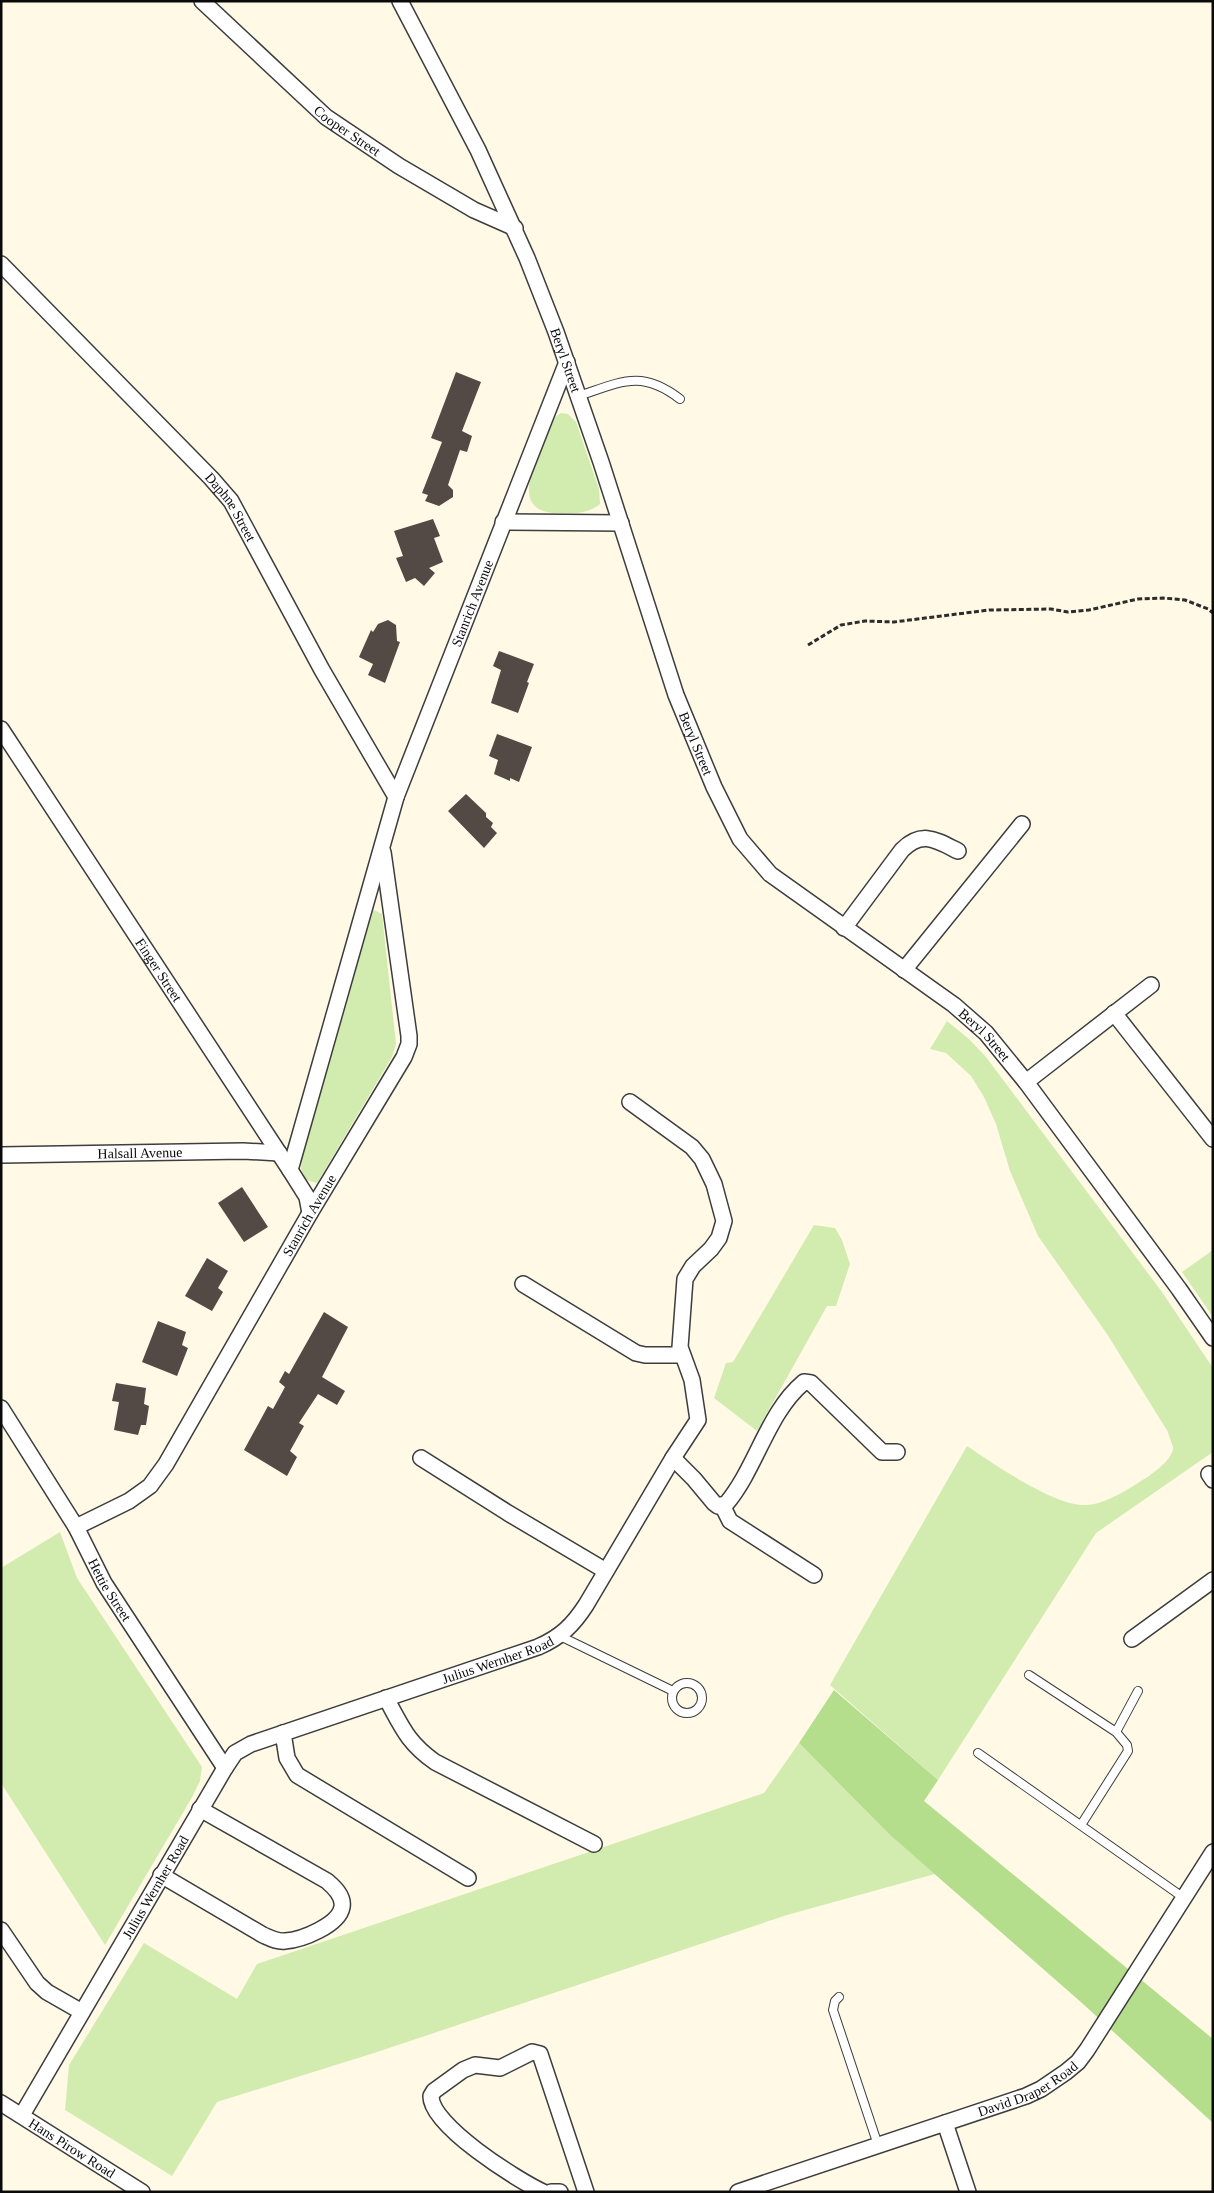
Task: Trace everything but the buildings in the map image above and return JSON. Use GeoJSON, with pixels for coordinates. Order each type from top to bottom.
{"type":"FeatureCollection","features":[{"type":"Feature","properties":{"kind":"street","name":"Cooper Street"},"geometry":{"type":"LineString","coordinates":[[202,1],[326,117],[398,166],[474,210],[515,228]]}},
{"type":"Feature","properties":{"kind":"street","name":"Beryl Street"},"geometry":{"type":"LineString","coordinates":[[400,1],[478,150],[515,228],[567,362],[676,695],[727,816],[740,839],[770,874],[974,1022],[1026,1082],[1213,1338]]}},
{"type":"Feature","properties":{"kind":"street","name":"Daphne Street"},"geometry":{"type":"LineString","coordinates":[[1,264],[212,478],[231,501],[322,670],[396,796]]}},
{"type":"Feature","properties":{"kind":"street","name":"Stanrich Avenue"},"geometry":{"type":"LineString","coordinates":[[290,1170],[396,796],[567,362]]}},
{"type":"Feature","properties":{"kind":"street"},"geometry":{"type":"LineString","coordinates":[[503,522],[621,523]]}},
{"type":"Feature","properties":{"kind":"street","name":"Finger Street"},"geometry":{"type":"LineString","coordinates":[[1,729],[290,1170],[307,1197],[310,1213]]}},
{"type":"Feature","properties":{"kind":"street"},"geometry":{"type":"LineString","coordinates":[[904,970],[1022,824]]}},
{"type":"Feature","properties":{"kind":"street"},"geometry":{"type":"LineString","coordinates":[[844,928],[909,843],[917,839],[927,838],[937,840],[958,851]]}},
{"type":"Feature","properties":{"kind":"street","name":"Stanrich Avenue"},"geometry":{"type":"LineString","coordinates":[[76,1526],[129,1501],[150,1486],[160,1473],[310,1213],[404,1058],[409,1044],[382,845]]}},
{"type":"Feature","properties":{"kind":"street"},"geometry":{"type":"LineString","coordinates":[[1026,1082],[1151,986]]}},
{"type":"Feature","properties":{"kind":"street"},"geometry":{"type":"LineString","coordinates":[[1114,1013],[1213,1139]]}},
{"type":"Feature","properties":{"kind":"street","name":"Julius Wernher Road"},"geometry":{"type":"LineString","coordinates":[[22,2115],[200,1809],[225,1768],[240,1749],[538,1647],[560,1636],[574,1623],[672,1458],[698,1420],[692,1380],[682,1355],[680,1336],[685,1279],[693,1266],[711,1249],[718,1238],[724,1221],[714,1184],[702,1160],[692,1147],[630,1102]]}},
{"type":"Feature","properties":{"kind":"street","name":"Halsall Avenue"},"geometry":{"type":"LineString","coordinates":[[1,1155],[243,1151],[279,1153]]}},
{"type":"Feature","properties":{"kind":"street"},"geometry":{"type":"LineString","coordinates":[[523,1284],[636,1353],[646,1355],[682,1355]]}},
{"type":"Feature","properties":{"kind":"street"},"geometry":{"type":"LineString","coordinates":[[722,1505],[729,1500],[785,1405],[797,1388],[804,1382],[811,1383],[882,1452],[897,1452]]}},
{"type":"Feature","properties":{"kind":"street","name":"Hettie Street"},"geometry":{"type":"LineString","coordinates":[[1,1408],[76,1526],[104,1584],[225,1768]]}},
{"type":"Feature","properties":{"kind":"street"},"geometry":{"type":"LineString","coordinates":[[422,1458],[508,1513],[606,1571]]}},
{"type":"Feature","properties":{"kind":"street"},"geometry":{"type":"LineString","coordinates":[[672,1458],[694,1479],[714,1503],[722,1505],[730,1521],[814,1575]]}},
{"type":"Feature","properties":{"kind":"street"},"geometry":{"type":"LineString","coordinates":[[1132,1639],[1213,1580]]}},
{"type":"Feature","properties":{"kind":"street"},"geometry":{"type":"LineString","coordinates":[[386,1698],[405,1733],[418,1750],[435,1762],[594,1844]]}},
{"type":"Feature","properties":{"kind":"street"},"geometry":{"type":"LineString","coordinates":[[283,1733],[288,1758],[296,1776],[468,1878]]}},
{"type":"Feature","properties":{"kind":"street"},"geometry":{"type":"LineString","coordinates":[[161,1875],[263,1935],[277,1941],[287,1941],[311,1934],[327,1926],[340,1912],[342,1900],[337,1890],[327,1881],[200,1809]]}},
{"type":"Feature","properties":{"kind":"street","name":"David Draper Road"},"geometry":{"type":"LineString","coordinates":[[738,2192],[1041,2089],[1078,2062],[1112,2014],[1213,1852]]}},
{"type":"Feature","properties":{"kind":"street"},"geometry":{"type":"LineString","coordinates":[[1,1930],[37,1983],[47,1992],[82,2012]]}},
{"type":"Feature","properties":{"kind":"street"},"geometry":{"type":"LineString","coordinates":[[543,2192],[487,2157],[450,2129],[431,2104],[432,2093],[463,2070],[475,2065],[500,2068],[532,2052],[540,2054],[586,2192]]}},
{"type":"Feature","properties":{"kind":"street","name":"Hans Pirow Road"},"geometry":{"type":"LineString","coordinates":[[1,2102],[142,2192]]}},
{"type":"Feature","properties":{"kind":"street"},"geometry":{"type":"LineString","coordinates":[[945,2123],[968,2192]]}},
{"type":"Feature","properties":{"kind":"street"},"geometry":{"type":"LineString","coordinates":[[551,2192],[560,2192]]}},
{"type":"Feature","properties":{"kind":"lane"},"geometry":{"type":"LineString","coordinates":[[578,396],[624,381],[644,380],[664,386],[680,399]]}},
{"type":"Feature","properties":{"kind":"lane"},"geometry":{"type":"LineString","coordinates":[[560,1636],[673,1691]]}},
{"type":"Feature","properties":{"kind":"lane"},"geometry":{"type":"LineString","coordinates":[[1029,1675],[1116,1732],[1127,1745],[1128,1751],[1081,1826]]}},
{"type":"Feature","properties":{"kind":"lane"},"geometry":{"type":"LineString","coordinates":[[682,1683],[694,1684],[702,1693],[701,1705],[696,1711],[680,1712],[674,1707],[673,1691],[682,1683]]}},
{"type":"Feature","properties":{"kind":"lane"},"geometry":{"type":"LineString","coordinates":[[1116,1732],[1138,1691]]}},
{"type":"Feature","properties":{"kind":"lane"},"geometry":{"type":"LineString","coordinates":[[978,1753],[1184,1898]]}},
{"type":"Feature","properties":{"kind":"lane"},"geometry":{"type":"LineString","coordinates":[[839,1997],[835,2002],[833,2010],[878,2145]]}},
{"type":"Feature","properties":{"kind":"path"},"geometry":{"type":"LineString","coordinates":[[808,645],[841,625],[864,621],[894,622],[990,610],[1051,609],[1068,612],[1089,610],[1138,598],[1185,600],[1208,609],[1213,613]]}},
{"type":"Feature","properties":{"kind":"green space"},"geometry":{"type":"Polygon","coordinates":[[[561,413],[568,414],[576,422],[599,489],[600,504],[577,513],[543,511],[533,504],[529,494],[530,481],[539,451],[555,417],[561,413]]]}},
{"type":"Feature","properties":{"kind":"green space"},"geometry":{"type":"Polygon","coordinates":[[[372,909],[382,914],[396,1044],[392,1057],[317,1183],[306,1180],[301,1169],[302,1152],[372,909]]]}},
{"type":"Feature","properties":{"kind":"green space"},"geometry":{"type":"Polygon","coordinates":[[[947,1021],[969,1039],[986,1057],[1162,1292],[1213,1368],[1213,1452],[1096,1533],[938,1780],[830,1685],[967,1446],[1008,1473],[1042,1492],[1073,1504],[1086,1505],[1103,1502],[1149,1476],[1168,1460],[1173,1447],[1168,1432],[1107,1334],[1038,1236],[1010,1171],[996,1124],[984,1097],[971,1076],[946,1053],[930,1049],[947,1021]]]}},
{"type":"Feature","properties":{"kind":"green space"},"geometry":{"type":"Polygon","coordinates":[[[814,1225],[835,1228],[842,1240],[850,1264],[836,1306],[827,1306],[757,1431],[714,1398],[726,1363],[733,1362],[814,1225]]]}},
{"type":"Feature","properties":{"kind":"green space"},"geometry":{"type":"Polygon","coordinates":[[[1213,1250],[1213,1317],[1182,1272],[1213,1250]]]}},
{"type":"Feature","properties":{"kind":"green space"},"geometry":{"type":"Polygon","coordinates":[[[60,1532],[77,1578],[202,1767],[200,1781],[191,1799],[105,1945],[1,1783],[1,1568],[60,1532]]]}},
{"type":"Feature","properties":{"kind":"green space"},"geometry":{"type":"Polygon","coordinates":[[[834,1690],[938,1780],[924,1801],[1213,2039],[1213,2123],[1082,2003],[890,1835],[799,1743],[834,1690]]]}},
{"type":"Feature","properties":{"kind":"green space"},"geometry":{"type":"Polygon","coordinates":[[[799,1743],[890,1835],[935,1874],[787,1915],[374,2053],[217,2102],[172,2176],[65,2110],[69,2065],[144,1943],[237,1999],[257,1964],[764,1793],[799,1743]]]}}]}
